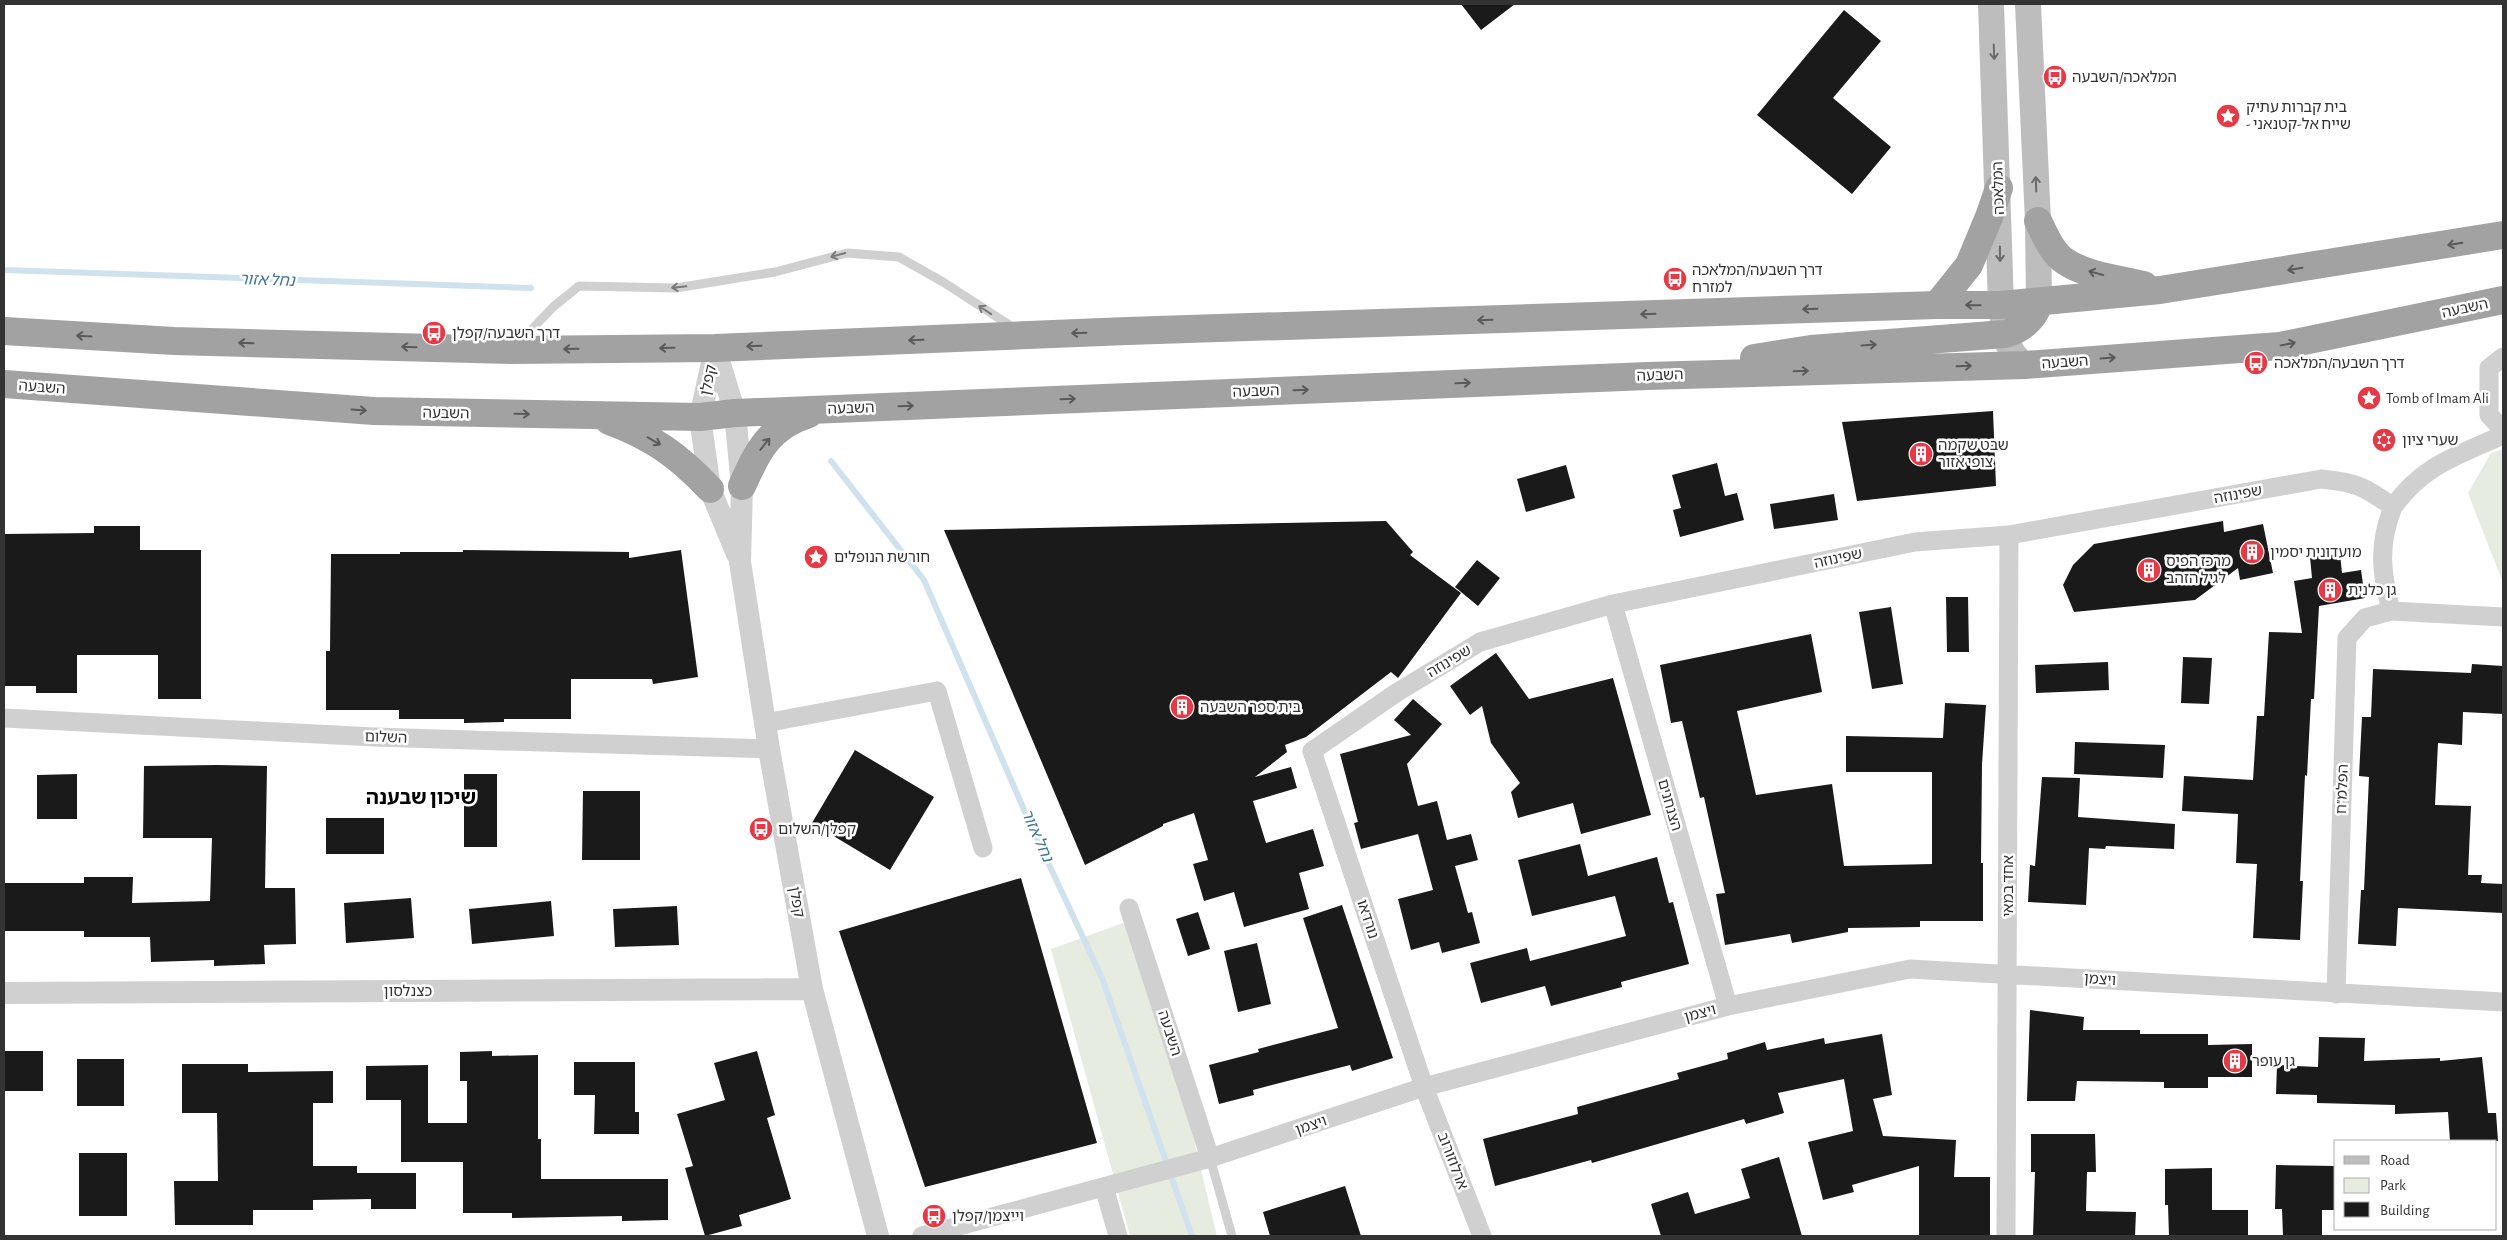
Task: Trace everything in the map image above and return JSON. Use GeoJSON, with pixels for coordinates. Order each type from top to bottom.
{"type":"FeatureCollection","features":[{"type":"Feature","properties":{"kind":"highway"},"geometry":{"type":"LineString","coordinates":[[1937,305],[1968,265],[1989,217],[1999,188]]}},
{"type":"Feature","properties":{"kind":"highway"},"geometry":{"type":"LineString","coordinates":[[2038,221],[2046,238],[2066,262],[2079,268],[2160,290]]}},
{"type":"Feature","properties":{"kind":"highway"},"geometry":{"type":"LineString","coordinates":[[4,331],[174,341],[512,350],[715,348],[1027,335],[1937,305],[2001,306],[2160,290],[2503,236]]}},
{"type":"Feature","properties":{"kind":"highway","name":"השבעה"},"geometry":{"type":"LineString","coordinates":[[4,384],[374,411],[700,417],[735,413],[823,409],[1648,376],[2025,364],[2280,346],[2503,300]]}},
{"type":"Feature","properties":{"kind":"highway"},"geometry":{"type":"LineString","coordinates":[[1648,376],[1811,349],[2005,334],[2016,331],[2024,325],[2037,310],[2039,303]]}},
{"type":"Feature","properties":{"kind":"highway"},"geometry":{"type":"LineString","coordinates":[[4,397],[311,407]]}},
{"type":"Feature","properties":{"kind":"highway"},"geometry":{"type":"LineString","coordinates":[[742,486],[761,446],[777,429],[799,417],[823,409]]}},
{"type":"Feature","properties":{"kind":"highway"},"geometry":{"type":"LineString","coordinates":[[593,415],[651,439],[686,464],[710,488]]}},
{"type":"Feature","properties":{"kind":"main road","name":"המלאכה"},"geometry":{"type":"LineString","coordinates":[[1991,4],[1999,188],[2001,306],[2005,334],[2011,352],[2025,364]]}},
{"type":"Feature","properties":{"kind":"main road"},"geometry":{"type":"LineString","coordinates":[[2028,4],[2038,221],[2039,303]]}},
{"type":"Feature","properties":{"kind":"street","name":"קפלן"},"geometry":{"type":"LineString","coordinates":[[715,348],[735,413],[742,486],[740,562],[769,749],[812,988],[878,1236]]}},
{"type":"Feature","properties":{"kind":"street","name":"קפלן"},"geometry":{"type":"LineString","coordinates":[[715,348],[700,417],[710,488],[740,562]]}},
{"type":"Feature","properties":{"kind":"street"},"geometry":{"type":"LineString","coordinates":[[2503,357],[2489,368],[2490,415],[2503,430]]}},
{"type":"Feature","properties":{"kind":"street"},"geometry":{"type":"LineString","coordinates":[[2391,611],[2384,583],[2381,550],[2385,527],[2393,507],[2408,486],[2441,462],[2503,435]]}},
{"type":"Feature","properties":{"kind":"street","name":"שפינוזה"},"geometry":{"type":"LineString","coordinates":[[1312,751],[1396,693],[1480,642],[1613,604],[1915,542],[2009,535],[2322,479],[2348,481],[2366,488],[2393,507]]}},
{"type":"Feature","properties":{"kind":"street","name":"אחד במאי"},"geometry":{"type":"LineString","coordinates":[[2006,1236],[2009,535]]}},
{"type":"Feature","properties":{"kind":"street","name":"הצנחנים"},"geometry":{"type":"LineString","coordinates":[[1613,604],[1728,1006]]}},
{"type":"Feature","properties":{"kind":"street","name":"הפלמ\"ח"},"geometry":{"type":"LineString","coordinates":[[2336,994],[2347,638],[2365,618],[2391,611],[2503,617]]}},
{"type":"Feature","properties":{"kind":"street"},"geometry":{"type":"LineString","coordinates":[[765,723],[937,691],[983,848]]}},
{"type":"Feature","properties":{"kind":"street","name":"השלום"},"geometry":{"type":"LineString","coordinates":[[4,718],[374,737],[769,749]]}},
{"type":"Feature","properties":{"kind":"street","name":"נורדאו"},"geometry":{"type":"LineString","coordinates":[[1312,751],[1424,1086]]}},
{"type":"Feature","properties":{"kind":"street","name":"השבעה"},"geometry":{"type":"LineString","coordinates":[[1130,908],[1202,1161]]}},
{"type":"Feature","properties":{"kind":"street","name":"ויצמן"},"geometry":{"type":"LineString","coordinates":[[922,1236],[1202,1161],[1424,1086],[1728,1006],[1910,969],[2503,1002]]}},
{"type":"Feature","properties":{"kind":"street","name":"כצנלסון"},"geometry":{"type":"LineString","coordinates":[[4,993],[812,988]]}},
{"type":"Feature","properties":{"kind":"street","name":"ארלוזורוב"},"geometry":{"type":"LineString","coordinates":[[1424,1086],[1482,1236]]}},
{"type":"Feature","properties":{"kind":"street"},"geometry":{"type":"LineString","coordinates":[[1104,1187],[1118,1236]]}},
{"type":"Feature","properties":{"kind":"lane"},"geometry":{"type":"LineString","coordinates":[[512,350],[553,307],[579,286],[676,288],[775,272],[847,253],[899,257],[944,282],[999,319],[1027,335]]}},
{"type":"Feature","properties":{"kind":"lane"},"geometry":{"type":"LineString","coordinates":[[1202,1161],[1232,1236]]}},
{"type":"Feature","properties":{"kind":"green space"},"geometry":{"type":"Polygon","coordinates":[[[2503,449],[2503,583],[2468,493],[2491,453],[2503,449]]]}},
{"type":"Feature","properties":{"kind":"green space"},"geometry":{"type":"Polygon","coordinates":[[[1140,917],[1217,1236],[1130,1236],[1051,949],[1140,917]]]}},
{"type":"Feature","properties":{"kind":"building"},"geometry":{"type":"Polygon","coordinates":[[[1461,4],[1515,4],[1481,30],[1461,4]]]}},
{"type":"Feature","properties":{"kind":"building"},"geometry":{"type":"Polygon","coordinates":[[[1844,10],[1881,41],[1833,98],[1891,147],[1852,194],[1757,115],[1844,10]]]}},
{"type":"Feature","properties":{"kind":"building","name":"שבט שקמה צופי אזור"},"geometry":{"type":"Polygon","coordinates":[[[1993,411],[1996,486],[1857,501],[1842,422],[1993,411]]]}},
{"type":"Feature","properties":{"kind":"building"},"geometry":{"type":"Polygon","coordinates":[[[1717,463],[1725,496],[1737,493],[1744,520],[1680,537],[1673,510],[1681,508],[1672,475],[1717,463]]]}},
{"type":"Feature","properties":{"kind":"building"},"geometry":{"type":"Polygon","coordinates":[[[1566,465],[1575,498],[1526,512],[1517,479],[1566,465]]]}},
{"type":"Feature","properties":{"kind":"building"},"geometry":{"type":"Polygon","coordinates":[[[1834,494],[1838,520],[1774,529],[1770,504],[1834,494]]]}},
{"type":"Feature","properties":{"kind":"building","name":"בית ספר השבעה"},"geometry":{"type":"Polygon","coordinates":[[[1386,521],[1413,552],[1410,555],[1461,593],[1398,678],[1391,672],[1306,737],[1285,745],[1287,752],[1255,777],[1291,767],[1297,788],[1253,801],[1266,843],[1313,829],[1324,866],[1299,873],[1309,909],[1244,927],[1234,892],[1204,901],[1193,864],[1208,860],[1194,813],[1163,824],[1163,826],[1085,865],[944,530],[1386,521]]]}},
{"type":"Feature","properties":{"kind":"building","name":"מרכז הפיס לגיל הזהב"},"geometry":{"type":"Polygon","coordinates":[[[2223,521],[2224,532],[2263,524],[2273,573],[2240,580],[2238,568],[2195,600],[2074,612],[2063,585],[2073,565],[2094,544],[2223,521]]]}},
{"type":"Feature","properties":{"kind":"building"},"geometry":{"type":"Polygon","coordinates":[[[94,526],[140,526],[140,550],[201,550],[201,699],[158,699],[158,655],[77,655],[77,693],[36,693],[36,686],[4,686],[4,534],[94,533],[94,526]]]}},
{"type":"Feature","properties":{"kind":"building"},"geometry":{"type":"Polygon","coordinates":[[[463,550],[629,552],[629,558],[681,550],[698,677],[653,684],[652,679],[571,679],[571,719],[504,719],[504,722],[464,723],[464,719],[399,719],[399,710],[326,710],[326,651],[330,651],[331,554],[400,554],[400,552],[463,552],[463,550]]]}},
{"type":"Feature","properties":{"kind":"building"},"geometry":{"type":"Polygon","coordinates":[[[2340,554],[2342,573],[2361,570],[2365,598],[2319,606],[2314,699],[2311,699],[2307,776],[2305,775],[2300,881],[2303,881],[2300,940],[2253,938],[2257,864],[2236,863],[2238,814],[2182,811],[2184,776],[2253,780],[2257,716],[2264,716],[2269,632],[2302,633],[2294,581],[2312,578],[2310,557],[2340,554]]]}},
{"type":"Feature","properties":{"kind":"building"},"geometry":{"type":"Polygon","coordinates":[[[1477,560],[1500,578],[1478,606],[1455,587],[1477,560]]]}},
{"type":"Feature","properties":{"kind":"building"},"geometry":{"type":"Polygon","coordinates":[[[1946,597],[1968,597],[1969,652],[1947,652],[1946,597]]]}},
{"type":"Feature","properties":{"kind":"building"},"geometry":{"type":"Polygon","coordinates":[[[1891,607],[1903,684],[1872,689],[1859,612],[1891,607]]]}},
{"type":"Feature","properties":{"kind":"building"},"geometry":{"type":"Polygon","coordinates":[[[1811,634],[1822,692],[1737,711],[1756,795],[1832,784],[1844,866],[1932,864],[1932,772],[1846,772],[1846,736],[1943,738],[1945,703],[1986,705],[1982,764],[1981,863],[1983,863],[1983,921],[1920,921],[1920,927],[1848,928],[1848,932],[1792,943],[1790,934],[1725,945],[1716,894],[1725,893],[1704,797],[1700,798],[1682,721],[1671,723],[1660,665],[1811,634]]]}},
{"type":"Feature","properties":{"kind":"building"},"geometry":{"type":"Polygon","coordinates":[[[1496,653],[1529,699],[1613,678],[1651,815],[1581,834],[1573,803],[1518,818],[1511,792],[1520,783],[1491,743],[1482,706],[1470,715],[1450,686],[1496,653]]]}},
{"type":"Feature","properties":{"kind":"building"},"geometry":{"type":"Polygon","coordinates":[[[2183,657],[2212,658],[2209,704],[2181,703],[2183,657]]]}},
{"type":"Feature","properties":{"kind":"building"},"geometry":{"type":"Polygon","coordinates":[[[2108,662],[2109,690],[2036,693],[2035,665],[2108,662]]]}},
{"type":"Feature","properties":{"kind":"building"},"geometry":{"type":"Polygon","coordinates":[[[2472,664],[2503,666],[2503,714],[2463,712],[2462,745],[2438,743],[2435,805],[2471,806],[2468,875],[2482,875],[2481,883],[2503,884],[2503,913],[2398,908],[2396,946],[2358,944],[2361,890],[2364,890],[2369,777],[2359,776],[2362,717],[2371,717],[2373,669],[2471,673],[2472,664]]]}},
{"type":"Feature","properties":{"kind":"building"},"geometry":{"type":"Polygon","coordinates":[[[1413,699],[1442,724],[1407,764],[1418,806],[1437,801],[1447,840],[1471,834],[1478,860],[1455,866],[1468,913],[1472,912],[1480,943],[1442,953],[1439,942],[1411,950],[1398,899],[1433,890],[1418,834],[1361,849],[1354,823],[1358,822],[1340,754],[1411,735],[1394,720],[1413,699]]]}},
{"type":"Feature","properties":{"kind":"building"},"geometry":{"type":"Polygon","coordinates":[[[2075,742],[2165,745],[2163,778],[2074,774],[2075,742]]]}},
{"type":"Feature","properties":{"kind":"building"},"geometry":{"type":"Polygon","coordinates":[[[855,750],[934,797],[890,870],[812,823],[855,750]]]}},
{"type":"Feature","properties":{"kind":"building"},"geometry":{"type":"Polygon","coordinates":[[[144,766],[267,766],[265,888],[295,888],[296,944],[264,945],[265,964],[214,966],[214,960],[151,962],[150,937],[84,937],[84,931],[4,931],[4,883],[84,883],[84,877],[133,877],[132,903],[210,901],[212,838],[143,838],[144,766]]]}},
{"type":"Feature","properties":{"kind":"building"},"geometry":{"type":"Polygon","coordinates":[[[77,774],[77,819],[37,819],[37,775],[77,774]]]}},
{"type":"Feature","properties":{"kind":"building"},"geometry":{"type":"Polygon","coordinates":[[[464,774],[497,774],[497,847],[464,847],[464,774]]]}},
{"type":"Feature","properties":{"kind":"building"},"geometry":{"type":"Polygon","coordinates":[[[2042,777],[2080,778],[2078,817],[2175,824],[2174,849],[2106,846],[2105,849],[2089,848],[2086,905],[2028,902],[2030,865],[2035,866],[2042,777]]]}},
{"type":"Feature","properties":{"kind":"building"},"geometry":{"type":"Polygon","coordinates":[[[583,791],[640,791],[640,860],[582,860],[583,791]]]}},
{"type":"Feature","properties":{"kind":"building"},"geometry":{"type":"Polygon","coordinates":[[[326,818],[384,818],[384,854],[326,854],[326,818]]]}},
{"type":"Feature","properties":{"kind":"building"},"geometry":{"type":"Polygon","coordinates":[[[1580,844],[1588,876],[1657,857],[1669,903],[1673,902],[1689,964],[1621,982],[1622,987],[1551,1006],[1545,986],[1481,1003],[1470,963],[1527,948],[1530,961],[1626,936],[1615,896],[1532,916],[1518,860],[1580,844]]]}},
{"type":"Feature","properties":{"kind":"building"},"geometry":{"type":"Polygon","coordinates":[[[1021,878],[1097,1143],[925,1187],[839,931],[1021,878]]]}},
{"type":"Feature","properties":{"kind":"building"},"geometry":{"type":"Polygon","coordinates":[[[411,898],[414,938],[346,943],[344,903],[411,898]]]}},
{"type":"Feature","properties":{"kind":"building"},"geometry":{"type":"Polygon","coordinates":[[[551,901],[554,936],[472,944],[469,909],[551,901]]]}},
{"type":"Feature","properties":{"kind":"building"},"geometry":{"type":"Polygon","coordinates":[[[1342,905],[1393,1058],[1352,1071],[1350,1065],[1253,1090],[1254,1095],[1219,1104],[1209,1065],[1259,1052],[1258,1049],[1338,1028],[1303,918],[1342,905]]]}},
{"type":"Feature","properties":{"kind":"building"},"geometry":{"type":"Polygon","coordinates":[[[677,906],[679,945],[615,947],[613,909],[677,906]]]}},
{"type":"Feature","properties":{"kind":"building"},"geometry":{"type":"Polygon","coordinates":[[[1198,912],[1210,949],[1188,956],[1176,919],[1198,912]]]}},
{"type":"Feature","properties":{"kind":"building"},"geometry":{"type":"Polygon","coordinates":[[[1257,943],[1271,1004],[1238,1012],[1224,951],[1257,943]]]}},
{"type":"Feature","properties":{"kind":"building"},"geometry":{"type":"Polygon","coordinates":[[[2030,1010],[2084,1017],[2083,1030],[2140,1030],[2140,1034],[2208,1034],[2208,1045],[2252,1044],[2252,1077],[2208,1077],[2208,1088],[2164,1088],[2164,1082],[2077,1081],[2075,1101],[2027,1101],[2030,1010]]]}},
{"type":"Feature","properties":{"kind":"building"},"geometry":{"type":"Polygon","coordinates":[[[1882,1034],[1892,1095],[1873,1099],[1883,1136],[1956,1140],[1954,1177],[1990,1177],[1990,1236],[1919,1236],[1919,1166],[1852,1185],[1854,1192],[1823,1200],[1808,1142],[1853,1131],[1844,1079],[1778,1093],[1784,1113],[1746,1124],[1744,1119],[1592,1163],[1591,1160],[1495,1186],[1483,1139],[1578,1114],[1577,1107],[1679,1079],[1677,1073],[1728,1059],[1727,1053],[1765,1042],[1767,1050],[1824,1038],[1825,1044],[1882,1034]]]}},
{"type":"Feature","properties":{"kind":"building"},"geometry":{"type":"Polygon","coordinates":[[[2319,1037],[2365,1038],[2364,1061],[2440,1058],[2440,1061],[2482,1057],[2488,1113],[2496,1113],[2498,1141],[2450,1140],[2448,1112],[2395,1114],[2395,1105],[2317,1103],[2317,1095],[2276,1094],[2277,1065],[2318,1067],[2319,1037]]]}},
{"type":"Feature","properties":{"kind":"building"},"geometry":{"type":"Polygon","coordinates":[[[4,1051],[43,1051],[43,1091],[4,1091],[4,1051]]]}},
{"type":"Feature","properties":{"kind":"building"},"geometry":{"type":"Polygon","coordinates":[[[492,1051],[492,1056],[538,1055],[538,1139],[541,1139],[541,1179],[668,1179],[668,1220],[622,1221],[622,1216],[512,1218],[512,1213],[463,1213],[463,1162],[401,1162],[401,1100],[366,1100],[366,1066],[428,1065],[428,1123],[467,1123],[467,1081],[460,1081],[460,1052],[492,1051]]]}},
{"type":"Feature","properties":{"kind":"building"},"geometry":{"type":"Polygon","coordinates":[[[757,1051],[775,1115],[767,1118],[791,1199],[739,1215],[742,1226],[705,1236],[685,1168],[693,1166],[677,1114],[725,1100],[714,1063],[757,1051]]]}},
{"type":"Feature","properties":{"kind":"building"},"geometry":{"type":"Polygon","coordinates":[[[77,1059],[124,1059],[124,1106],[77,1106],[77,1059]]]}},
{"type":"Feature","properties":{"kind":"building"},"geometry":{"type":"Polygon","coordinates":[[[574,1062],[635,1062],[635,1112],[639,1112],[639,1134],[594,1134],[595,1095],[574,1095],[574,1062]]]}},
{"type":"Feature","properties":{"kind":"building"},"geometry":{"type":"Polygon","coordinates":[[[182,1064],[248,1064],[248,1072],[333,1071],[333,1103],[313,1103],[313,1166],[357,1166],[357,1173],[416,1173],[416,1209],[371,1209],[371,1199],[313,1200],[313,1210],[253,1210],[253,1225],[175,1225],[174,1181],[218,1181],[217,1113],[182,1113],[182,1064]]]}},
{"type":"Feature","properties":{"kind":"building"},"geometry":{"type":"Polygon","coordinates":[[[2031,1134],[2095,1134],[2096,1172],[2087,1172],[2086,1211],[2136,1212],[2135,1236],[2033,1236],[2035,1172],[2031,1172],[2031,1134]]]}},
{"type":"Feature","properties":{"kind":"building"},"geometry":{"type":"Polygon","coordinates":[[[79,1153],[127,1153],[127,1216],[79,1216],[79,1153]]]}},
{"type":"Feature","properties":{"kind":"building"},"geometry":{"type":"Polygon","coordinates":[[[1779,1157],[1802,1236],[1661,1236],[1651,1204],[1688,1192],[1695,1214],[1750,1198],[1741,1169],[1779,1157]]]}},
{"type":"Feature","properties":{"kind":"building"},"geometry":{"type":"Polygon","coordinates":[[[2276,1165],[2334,1166],[2334,1210],[2322,1210],[2322,1236],[2283,1236],[2282,1209],[2275,1209],[2276,1165]]]}},
{"type":"Feature","properties":{"kind":"building"},"geometry":{"type":"Polygon","coordinates":[[[2212,1168],[2212,1210],[2248,1210],[2248,1236],[2169,1236],[2168,1205],[2165,1205],[2165,1169],[2212,1168]]]}},
{"type":"Feature","properties":{"kind":"building"},"geometry":{"type":"Polygon","coordinates":[[[1345,1186],[1361,1236],[1270,1236],[1263,1212],[1345,1186]]]}},
{"type":"Feature","properties":{"kind":"waterway","name":"נחל אזור"},"geometry":{"type":"LineString","coordinates":[[4,270],[531,288]]}},
{"type":"Feature","properties":{"kind":"waterway","name":"נחל אזור"},"geometry":{"type":"LineString","coordinates":[[831,461],[924,580],[1032,828],[1102,978],[1192,1236]]}},
{"type":"Feature","properties":{"kind":"place","name":"המלאכה/השבעה"},"geometry":{"type":"Point","coordinates":[2055,77]}},
{"type":"Feature","properties":{"kind":"place","name":"בית קברות עתיק - שייח אל-קטנאני"},"geometry":{"type":"Point","coordinates":[2228,116]}},
{"type":"Feature","properties":{"kind":"place","name":"דרך השבעה/המלאכה למזרח"},"geometry":{"type":"Point","coordinates":[1675,279]}},
{"type":"Feature","properties":{"kind":"place","name":"דרך השבעה/קפלן"},"geometry":{"type":"Point","coordinates":[434,333]}},
{"type":"Feature","properties":{"kind":"place","name":"דרך השבעה/המלאכה"},"geometry":{"type":"Point","coordinates":[2256,363]}},
{"type":"Feature","properties":{"kind":"place","name":"Tomb of Imam Ali"},"geometry":{"type":"Point","coordinates":[2369,398]}},
{"type":"Feature","properties":{"kind":"place","name":"שערי ציון"},"geometry":{"type":"Point","coordinates":[2384,440]}},
{"type":"Feature","properties":{"kind":"place","name":"שבט שקמה צופי אזור"},"geometry":{"type":"Point","coordinates":[1921,454]}},
{"type":"Feature","properties":{"kind":"place","name":"מועדונית יסמין"},"geometry":{"type":"Point","coordinates":[2252,552]}},
{"type":"Feature","properties":{"kind":"place","name":"חורשת הנופלים"},"geometry":{"type":"Point","coordinates":[816,557]}},
{"type":"Feature","properties":{"kind":"place","name":"מרכז הפיס לגיל הזהב"},"geometry":{"type":"Point","coordinates":[2149,570]}},
{"type":"Feature","properties":{"kind":"place","name":"גן כלנית"},"geometry":{"type":"Point","coordinates":[2330,590]}},
{"type":"Feature","properties":{"kind":"place","name":"בית ספר השבעה"},"geometry":{"type":"Point","coordinates":[1182,707]}},
{"type":"Feature","properties":{"kind":"place","name":"קפלן/השלום"},"geometry":{"type":"Point","coordinates":[761,829]}},
{"type":"Feature","properties":{"kind":"place","name":"גן עופר"},"geometry":{"type":"Point","coordinates":[2235,1061]}},
{"type":"Feature","properties":{"kind":"place","name":"וייצמן/קפלן"},"geometry":{"type":"Point","coordinates":[934,1216]}},
{"type":"Feature","properties":{"kind":"district","name":"שיכון שבענה"},"geometry":{"type":"Point","coordinates":[421,797]}}]}
